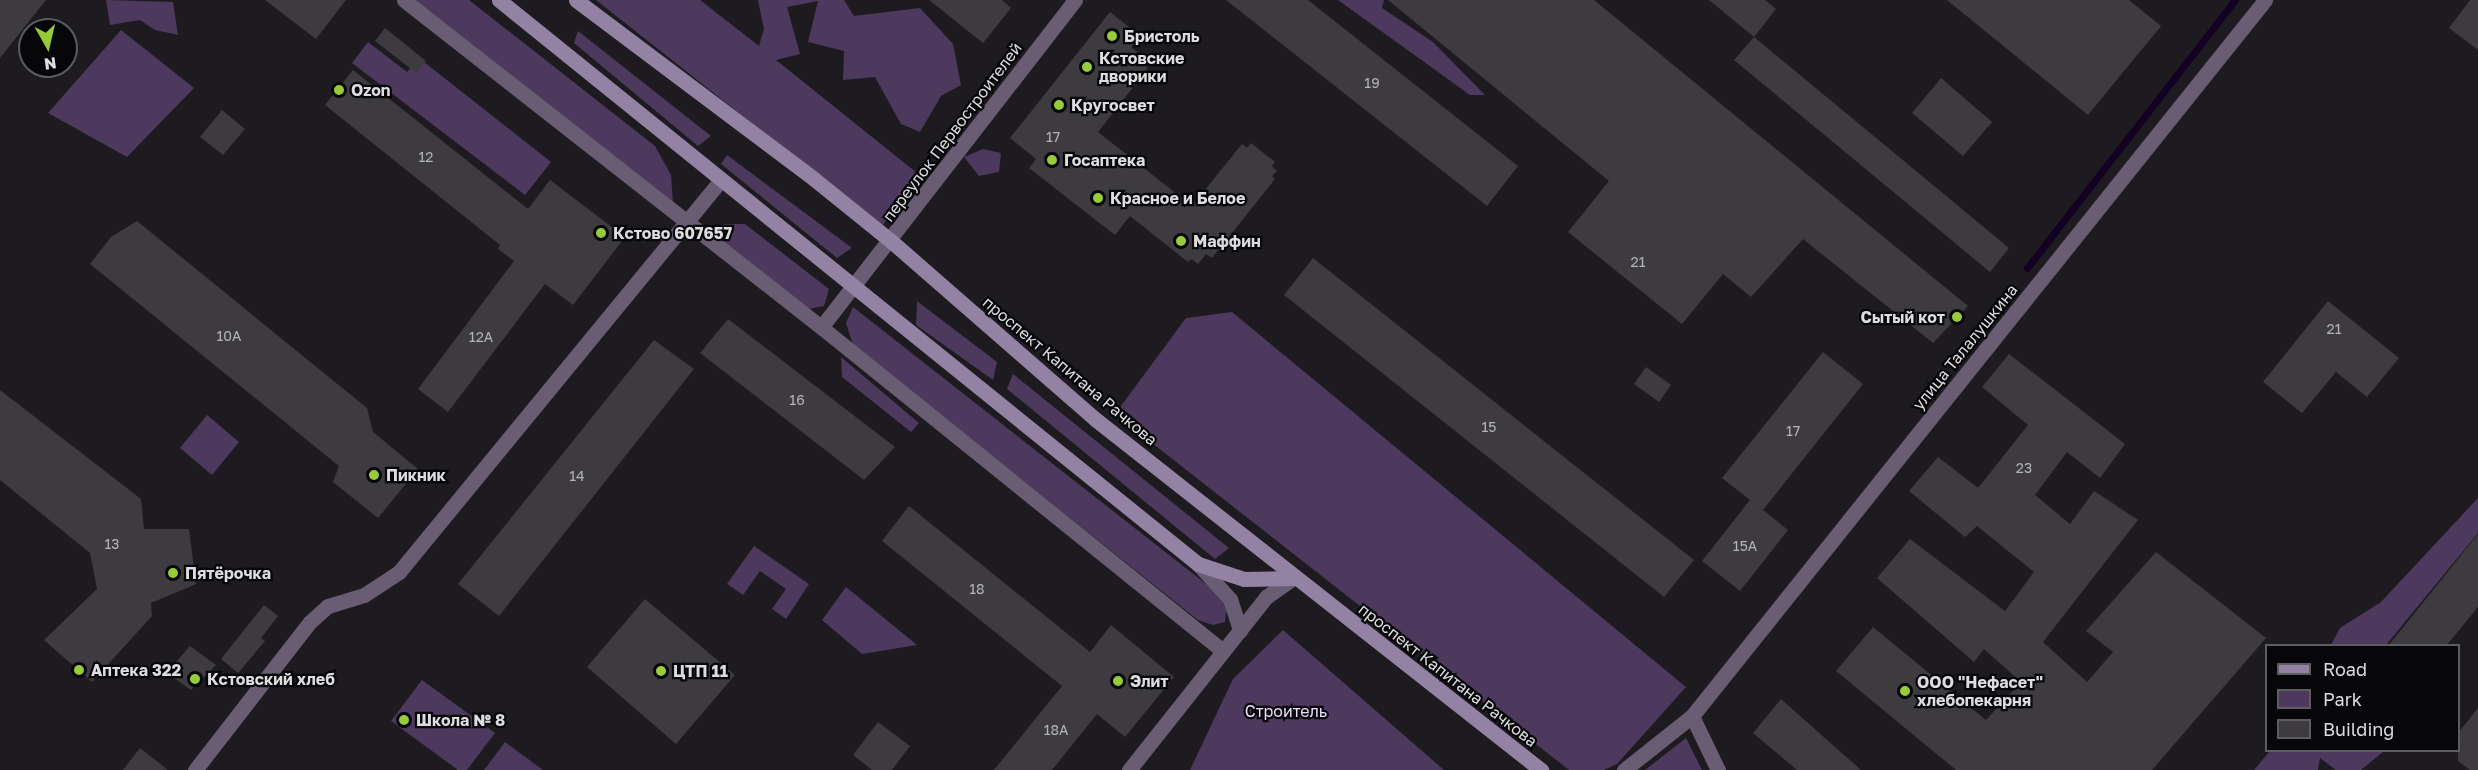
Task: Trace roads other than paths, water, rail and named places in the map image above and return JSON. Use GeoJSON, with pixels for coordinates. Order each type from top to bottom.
{"type":"FeatureCollection","features":[{"type":"Feature","properties":{"kind":"street"},"geometry":{"type":"LineString","coordinates":[[404,0],[821,327],[1223,651]]}},
{"type":"Feature","properties":{"kind":"street"},"geometry":{"type":"LineString","coordinates":[[499,0],[720,181],[854,283],[1198,564],[1230,599],[1240,630]]}},
{"type":"Feature","properties":{"kind":"street","name":"проспект Капитана Рачкова"},"geometry":{"type":"LineString","coordinates":[[576,0],[891,241],[1095,419],[1293,578],[1541,770]]}},
{"type":"Feature","properties":{"kind":"street","name":"переулок Первостроителей"},"geometry":{"type":"LineString","coordinates":[[821,327],[854,283],[891,241],[1075,0]]}},
{"type":"Feature","properties":{"kind":"street","name":"улица Талалушкина"},"geometry":{"type":"LineString","coordinates":[[1624,770],[1692,716],[2265,0]]}},
{"type":"Feature","properties":{"kind":"street"},"geometry":{"type":"LineString","coordinates":[[195,770],[310,622],[327,606],[364,595],[399,572],[720,181]]}},
{"type":"Feature","properties":{"kind":"street"},"geometry":{"type":"LineString","coordinates":[[1198,564],[1244,579],[1293,578]]}},
{"type":"Feature","properties":{"kind":"street"},"geometry":{"type":"LineString","coordinates":[[1129,770],[1266,597],[1293,578]]}},
{"type":"Feature","properties":{"kind":"street"},"geometry":{"type":"LineString","coordinates":[[1692,716],[1718,770]]}},
{"type":"Feature","properties":{"kind":"waterway"},"geometry":{"type":"LineString","coordinates":[[2027,268],[2235,0]]}},
{"type":"Feature","properties":{"kind":"place","name":"Бристоль"},"geometry":{"type":"Point","coordinates":[1112,36]}},
{"type":"Feature","properties":{"kind":"place","name":"Кстовские дворики"},"geometry":{"type":"Point","coordinates":[1087,67]}},
{"type":"Feature","properties":{"kind":"place","name":"Ozon"},"geometry":{"type":"Point","coordinates":[339,90]}},
{"type":"Feature","properties":{"kind":"place","name":"Кругосвет"},"geometry":{"type":"Point","coordinates":[1059,105]}},
{"type":"Feature","properties":{"kind":"place","name":"Госаптека"},"geometry":{"type":"Point","coordinates":[1052,160]}},
{"type":"Feature","properties":{"kind":"place","name":"Красное и Белое"},"geometry":{"type":"Point","coordinates":[1098,198]}},
{"type":"Feature","properties":{"kind":"place","name":"Кстово 607657"},"geometry":{"type":"Point","coordinates":[601,233]}},
{"type":"Feature","properties":{"kind":"place","name":"Маффин"},"geometry":{"type":"Point","coordinates":[1181,241]}},
{"type":"Feature","properties":{"kind":"place","name":"Сытый кот"},"geometry":{"type":"Point","coordinates":[1957,317]}},
{"type":"Feature","properties":{"kind":"place","name":"Пикник"},"geometry":{"type":"Point","coordinates":[374,475]}},
{"type":"Feature","properties":{"kind":"place","name":"Пятёрочка"},"geometry":{"type":"Point","coordinates":[173,573]}},
{"type":"Feature","properties":{"kind":"place","name":"Аптека 322"},"geometry":{"type":"Point","coordinates":[79,670]}},
{"type":"Feature","properties":{"kind":"place","name":"ЦТП 11"},"geometry":{"type":"Point","coordinates":[661,671]}},
{"type":"Feature","properties":{"kind":"place","name":"Кстовский хлеб"},"geometry":{"type":"Point","coordinates":[195,679]}},
{"type":"Feature","properties":{"kind":"place","name":"Элит"},"geometry":{"type":"Point","coordinates":[1118,681]}},
{"type":"Feature","properties":{"kind":"place","name":"ООО \"Нефасет\" хлебопекарня"},"geometry":{"type":"Point","coordinates":[1905,691]}},
{"type":"Feature","properties":{"kind":"place","name":"Школа № 8"},"geometry":{"type":"Point","coordinates":[404,720]}},
{"type":"Feature","properties":{"kind":"park label","name":"Строитель"},"geometry":{"type":"Point","coordinates":[1286,711]}}]}
